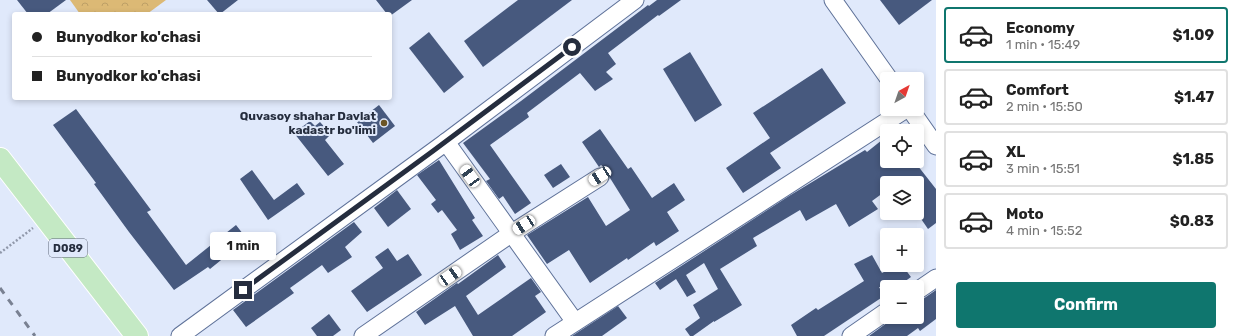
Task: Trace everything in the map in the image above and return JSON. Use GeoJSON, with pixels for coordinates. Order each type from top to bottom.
{"type":"FeatureCollection","features":[{"type":"Feature","properties":{"kind":"main road","name":"D089"},"geometry":{"type":"LineString","coordinates":[[0,159],[136,336]]}},
{"type":"Feature","properties":{"kind":"street"},"geometry":{"type":"LineString","coordinates":[[180,336],[446,142],[635,0]]}},
{"type":"Feature","properties":{"kind":"street"},"geometry":{"type":"LineString","coordinates":[[833,0],[884,72]]}},
{"type":"Feature","properties":{"kind":"street"},"geometry":{"type":"LineString","coordinates":[[554,336],[895,116]]}},
{"type":"Feature","properties":{"kind":"street"},"geometry":{"type":"LineString","coordinates":[[915,116],[936,146]]}},
{"type":"Feature","properties":{"kind":"street"},"geometry":{"type":"LineString","coordinates":[[446,142],[575,322]]}},
{"type":"Feature","properties":{"kind":"street"},"geometry":{"type":"LineString","coordinates":[[363,336],[512,233],[600,176]]}},
{"type":"Feature","properties":{"kind":"street"},"geometry":{"type":"LineString","coordinates":[[924,286],[936,278]]}},
{"type":"Feature","properties":{"kind":"street"},"geometry":{"type":"LineString","coordinates":[[851,336],[880,316]]}},
{"type":"Feature","properties":{"kind":"path"},"geometry":{"type":"LineString","coordinates":[[0,253],[46,218]]}},
{"type":"Feature","properties":{"kind":"green space"},"geometry":{"type":"Polygon","coordinates":[[[70,0],[166,0],[150,12],[79,12],[70,0]]]}},
{"type":"Feature","properties":{"kind":"building"},"geometry":{"type":"Polygon","coordinates":[[[17,0],[66,0],[50,12],[26,12],[17,0]]]}},
{"type":"Feature","properties":{"kind":"building"},"geometry":{"type":"Polygon","coordinates":[[[207,0],[238,0],[223,12],[217,12],[207,0]]]}},
{"type":"Feature","properties":{"kind":"building"},"geometry":{"type":"Polygon","coordinates":[[[376,0],[412,0],[392,15],[392,12],[385,12],[376,0]]]}},
{"type":"Feature","properties":{"kind":"building"},"geometry":{"type":"Polygon","coordinates":[[[518,0],[572,0],[483,67],[464,41],[518,0]]]}},
{"type":"Feature","properties":{"kind":"building"},"geometry":{"type":"Polygon","coordinates":[[[657,0],[681,0],[659,16],[658,15],[608,53],[616,64],[606,72],[613,79],[595,91],[580,73],[527,113],[529,117],[490,145],[531,203],[515,214],[503,196],[499,199],[486,181],[490,179],[463,143],[648,5],[649,6],[657,0]]]}},
{"type":"Feature","properties":{"kind":"building"},"geometry":{"type":"Polygon","coordinates":[[[880,0],[932,0],[899,25],[880,0]]]}},
{"type":"Feature","properties":{"kind":"building"},"geometry":{"type":"Polygon","coordinates":[[[429,32],[464,77],[444,93],[409,48],[429,32]]]}},
{"type":"Feature","properties":{"kind":"building"},"geometry":{"type":"Polygon","coordinates":[[[690,52],[722,105],[695,122],[663,69],[690,52]]]}},
{"type":"Feature","properties":{"kind":"building"},"geometry":{"type":"Polygon","coordinates":[[[822,68],[846,103],[770,153],[781,168],[743,193],[726,168],[770,138],[753,113],[822,68]]]}},
{"type":"Feature","properties":{"kind":"building"},"geometry":{"type":"Polygon","coordinates":[[[379,105],[395,126],[373,143],[357,122],[379,105]]]}},
{"type":"Feature","properties":{"kind":"building"},"geometry":{"type":"Polygon","coordinates":[[[76,109],[151,210],[147,212],[186,265],[236,225],[247,239],[210,269],[208,267],[174,290],[129,232],[94,184],[96,183],[53,125],[76,109]]]}},
{"type":"Feature","properties":{"kind":"building"},"geometry":{"type":"Polygon","coordinates":[[[310,121],[315,126],[320,122],[331,134],[325,140],[344,164],[328,176],[294,133],[310,121]]]}},
{"type":"Feature","properties":{"kind":"building"},"geometry":{"type":"Polygon","coordinates":[[[600,129],[628,169],[631,167],[652,198],[674,183],[685,200],[667,212],[679,231],[656,246],[654,242],[590,283],[569,250],[547,264],[527,235],[588,197],[606,226],[630,210],[610,178],[608,171],[601,165],[599,167],[582,142],[600,129]]]}},
{"type":"Feature","properties":{"kind":"building"},"geometry":{"type":"Polygon","coordinates":[[[880,142],[880,168],[920,168],[936,189],[936,223],[928,229],[922,220],[924,220],[924,176],[880,176],[880,195],[872,201],[878,209],[849,227],[836,204],[806,221],[800,210],[753,238],[757,246],[720,269],[742,305],[714,321],[693,336],[690,336],[685,329],[700,318],[693,305],[718,289],[704,263],[686,275],[696,292],[687,297],[676,279],[660,290],[655,283],[789,196],[865,150],[867,152],[880,142]]]}},
{"type":"Feature","properties":{"kind":"building"},"geometry":{"type":"Polygon","coordinates":[[[439,160],[475,218],[472,220],[483,236],[460,250],[451,234],[457,230],[442,210],[438,213],[431,204],[436,200],[417,175],[439,160]]]}},
{"type":"Feature","properties":{"kind":"building"},"geometry":{"type":"Polygon","coordinates":[[[561,164],[570,177],[553,188],[544,175],[561,164]]]}},
{"type":"Feature","properties":{"kind":"building"},"geometry":{"type":"Polygon","coordinates":[[[252,170],[274,200],[297,183],[305,194],[268,220],[240,179],[252,170]]]}},
{"type":"Feature","properties":{"kind":"building"},"geometry":{"type":"Polygon","coordinates":[[[397,190],[411,209],[388,227],[374,208],[397,190]]]}},
{"type":"Feature","properties":{"kind":"building"},"geometry":{"type":"Polygon","coordinates":[[[354,222],[362,232],[345,247],[352,257],[328,273],[322,265],[290,288],[294,293],[246,327],[233,310],[354,222]]]}},
{"type":"Feature","properties":{"kind":"building"},"geometry":{"type":"Polygon","coordinates":[[[388,248],[397,261],[408,254],[422,275],[367,312],[351,291],[383,268],[375,257],[388,248]]]}},
{"type":"Feature","properties":{"kind":"building"},"geometry":{"type":"Polygon","coordinates":[[[498,255],[506,267],[466,296],[478,315],[531,278],[541,292],[535,296],[546,312],[512,336],[473,336],[455,306],[425,325],[416,312],[498,255]]]}},
{"type":"Feature","properties":{"kind":"building"},"geometry":{"type":"Polygon","coordinates":[[[872,255],[880,272],[907,272],[911,277],[907,280],[880,280],[880,299],[824,336],[797,336],[791,325],[816,308],[818,310],[864,281],[854,264],[872,255]]]}},
{"type":"Feature","properties":{"kind":"building"},"geometry":{"type":"Polygon","coordinates":[[[936,290],[936,319],[920,331],[918,328],[907,336],[869,336],[885,324],[924,324],[924,298],[936,290]]]}},
{"type":"Feature","properties":{"kind":"building"},"geometry":{"type":"Polygon","coordinates":[[[618,306],[627,318],[602,336],[572,336],[618,306]]]}},
{"type":"Feature","properties":{"kind":"building"},"geometry":{"type":"Polygon","coordinates":[[[329,314],[341,330],[333,336],[317,336],[311,328],[329,314]]]}},
{"type":"Feature","properties":{"kind":"railway"},"geometry":{"type":"LineString","coordinates":[[0,288],[35,336]]}},
{"type":"Feature","properties":{"kind":"place","name":"Quvasoy shahar Davlat kadastr bo'limi"},"geometry":{"type":"Point","coordinates":[384,123]}},
{"type":"Feature","properties":{"kind":"route"},"geometry":{"type":"LineString","coordinates":[[243,290],[572,47]]}}]}
